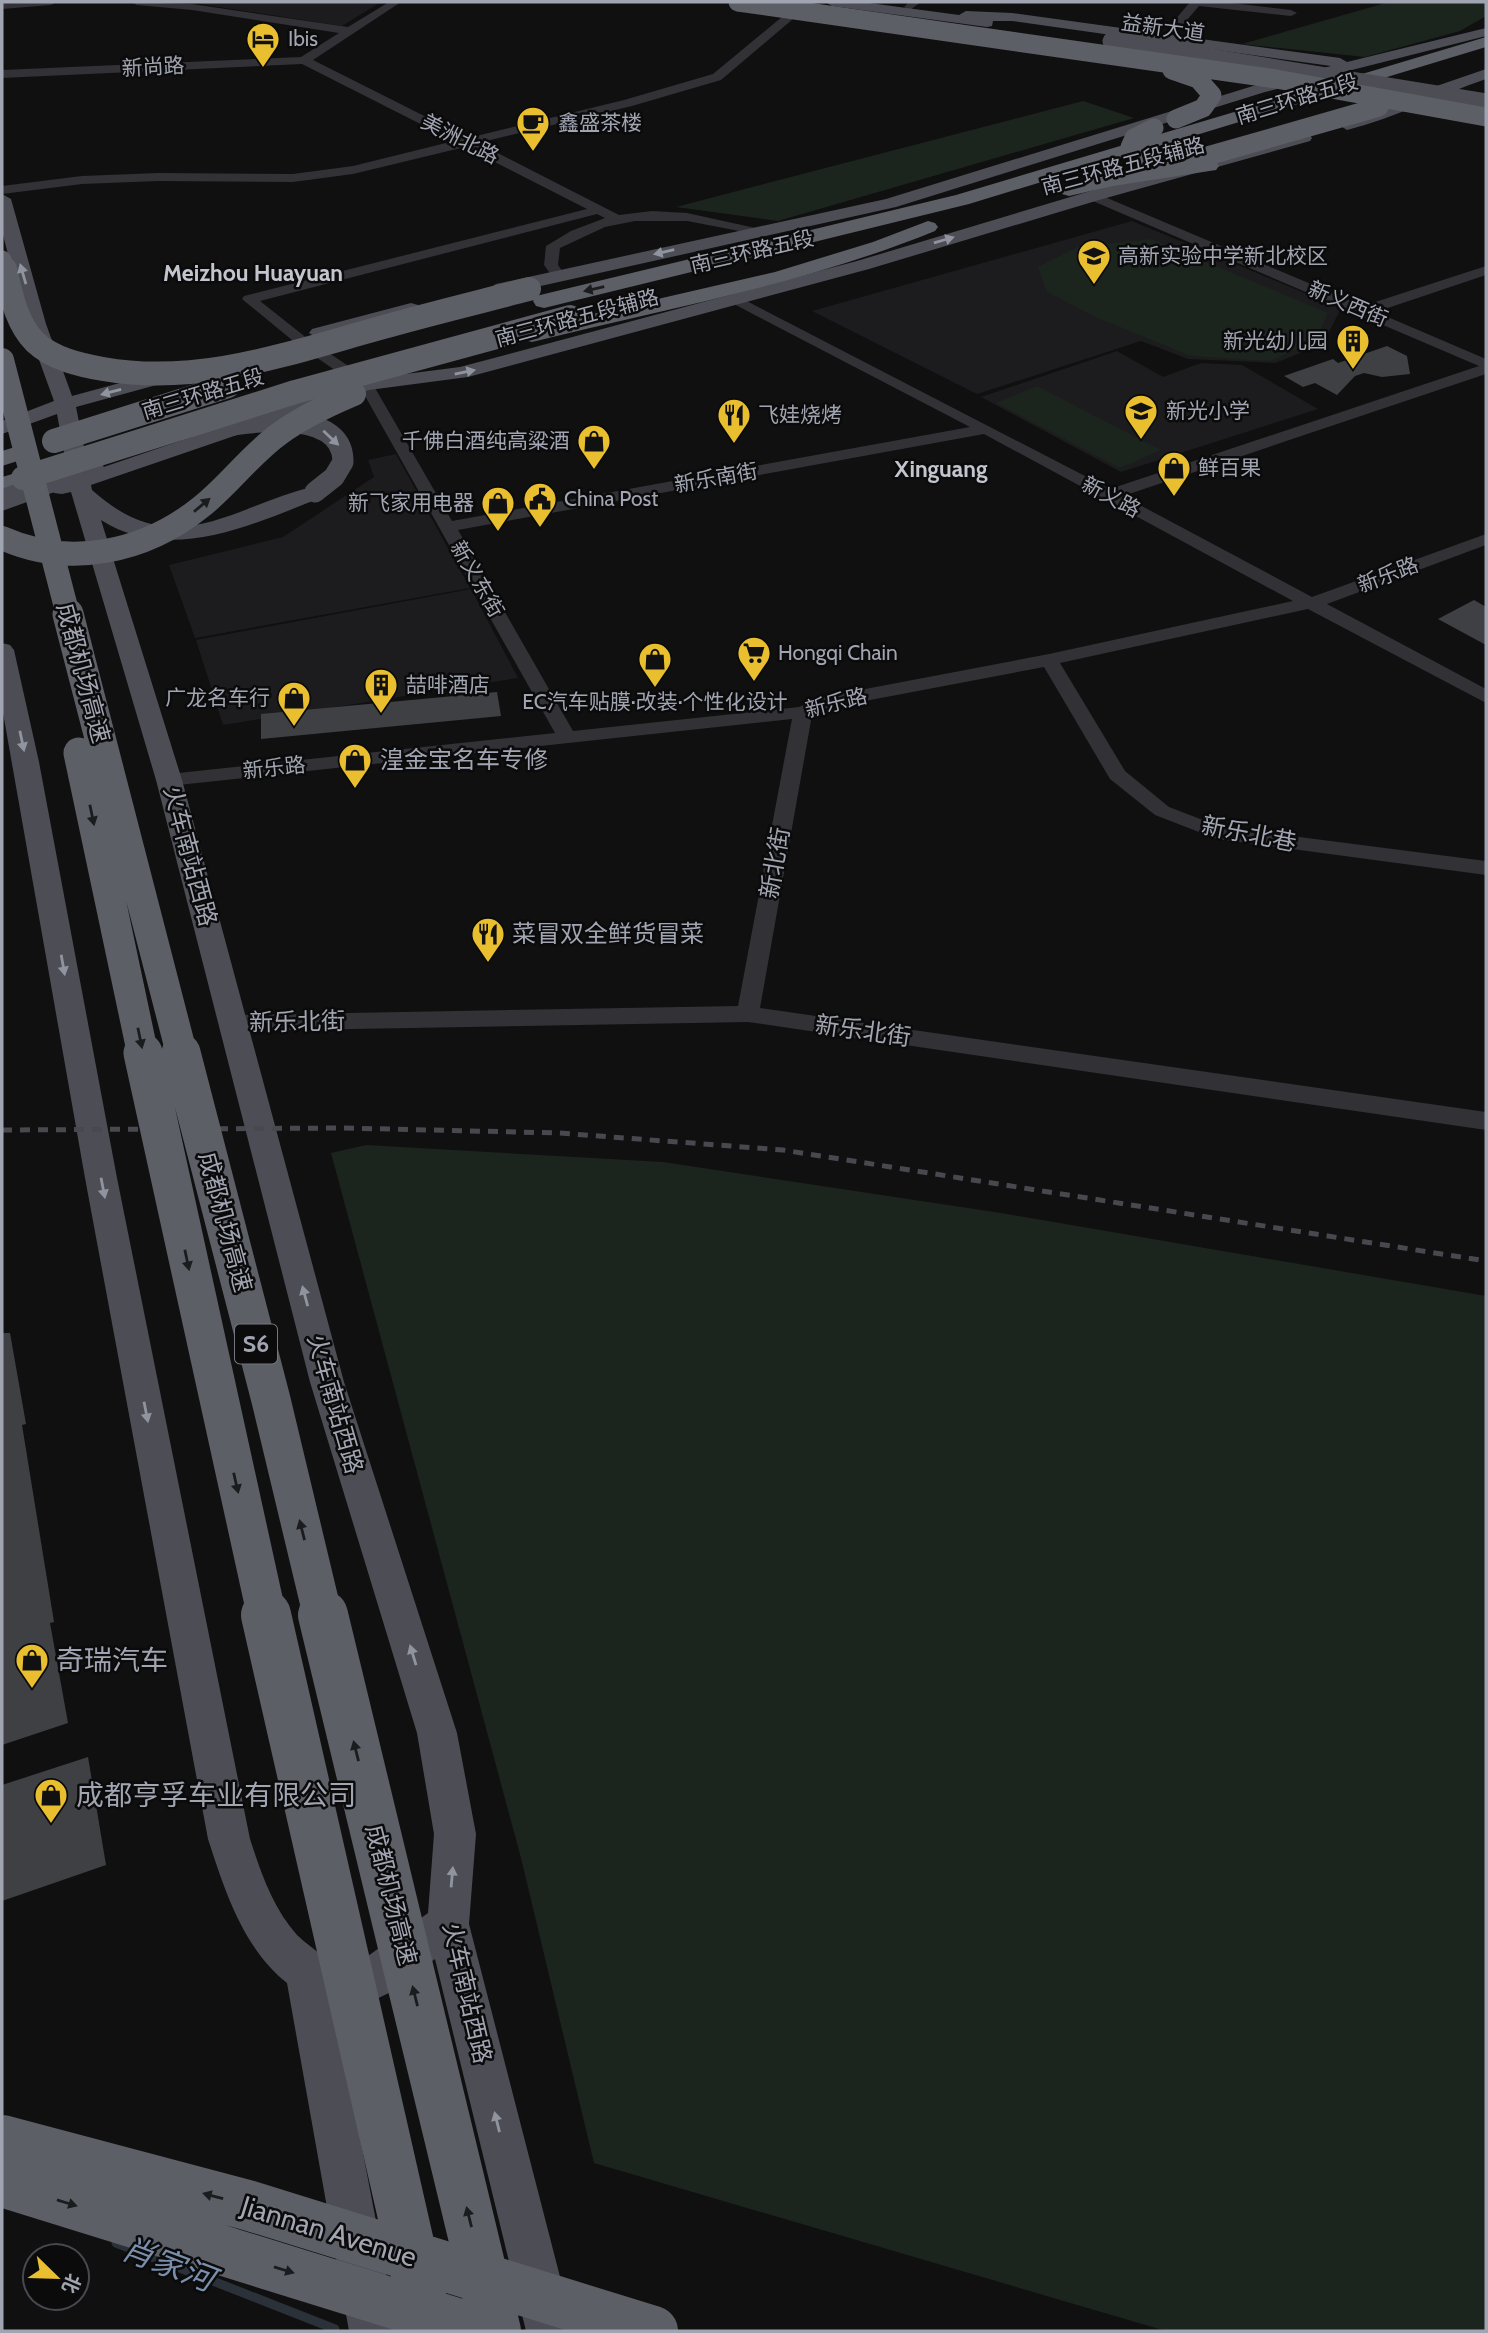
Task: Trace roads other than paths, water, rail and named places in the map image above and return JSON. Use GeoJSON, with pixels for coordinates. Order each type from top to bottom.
{"type":"FeatureCollection","features":[{"type":"Feature","properties":{"kind":"highway"},"geometry":{"type":"LineString","coordinates":[[738,2],[1276,79],[1486,117]]}},
{"type":"Feature","properties":{"kind":"highway"},"geometry":{"type":"LineString","coordinates":[[784,2],[1262,70],[1486,108]]}},
{"type":"Feature","properties":{"kind":"highway","name":"南三环路五段"},"geometry":{"type":"LineString","coordinates":[[6,451],[536,295],[811,238],[962,200],[1486,42]]}},
{"type":"Feature","properties":{"kind":"highway"},"geometry":{"type":"LineString","coordinates":[[811,238],[890,203],[958,188],[1154,128],[1201,110],[1212,98],[1210,91],[1198,79],[1185,74],[1074,51]]}},
{"type":"Feature","properties":{"kind":"highway","name":"南三环路五段"},"geometry":{"type":"LineString","coordinates":[[13,482],[241,409],[440,351],[934,224],[1486,59]]}},
{"type":"Feature","properties":{"kind":"highway"},"geometry":{"type":"LineString","coordinates":[[1154,128],[1134,138],[1130,147],[1141,155],[1157,159],[1197,159],[1428,94]]}},
{"type":"Feature","properties":{"kind":"highway"},"geometry":{"type":"LineString","coordinates":[[1220,101],[1288,101]]}},
{"type":"Feature","properties":{"kind":"highway"},"geometry":{"type":"LineString","coordinates":[[989,208],[1112,180],[1209,166]]}},
{"type":"Feature","properties":{"kind":"highway"},"geometry":{"type":"LineString","coordinates":[[2,538],[19,548],[62,553],[84,554],[133,544],[181,521],[281,433],[350,395],[394,377],[457,355],[539,333],[813,270],[859,255],[934,224]]}},
{"type":"Feature","properties":{"kind":"highway"},"geometry":{"type":"LineString","coordinates":[[2,260],[21,320],[34,341],[64,359],[135,375],[189,374],[236,368],[536,295],[626,261]]}},
{"type":"Feature","properties":{"kind":"highway","name":"成都机场高速"},"geometry":{"type":"LineString","coordinates":[[2,360],[271,1400],[496,2331]]}},
{"type":"Feature","properties":{"kind":"highway","name":"成都机场高速"},"geometry":{"type":"LineString","coordinates":[[6,451],[75,734],[209,1363],[429,2331]]}},
{"type":"Feature","properties":{"kind":"highway","name":"Jiannan Avenue"},"geometry":{"type":"LineString","coordinates":[[2,2140],[247,2205],[653,2331]]}},
{"type":"Feature","properties":{"kind":"highway","name":"Jiannan Avenue"},"geometry":{"type":"LineString","coordinates":[[2,2182],[482,2331]]}},
{"type":"Feature","properties":{"kind":"main road","name":"益新大道"},"geometry":{"type":"LineString","coordinates":[[832,2],[962,17],[1338,71],[1486,97]]}},
{"type":"Feature","properties":{"kind":"main road","name":"益新大道"},"geometry":{"type":"LineString","coordinates":[[874,2],[913,4],[962,17]]}},
{"type":"Feature","properties":{"kind":"main road"},"geometry":{"type":"LineString","coordinates":[[962,17],[1012,17],[1343,63],[1386,59]]}},
{"type":"Feature","properties":{"kind":"main road"},"geometry":{"type":"LineString","coordinates":[[962,17],[971,24],[1237,64],[1262,73],[1268,80],[1259,89]]}},
{"type":"Feature","properties":{"kind":"main road","name":"南三环路五段辅路"},"geometry":{"type":"LineString","coordinates":[[2,428],[65,404],[369,318],[890,203],[1259,89],[1486,32]]}},
{"type":"Feature","properties":{"kind":"main road","name":"益新大道"},"geometry":{"type":"LineString","coordinates":[[1112,39],[1486,102]]}},
{"type":"Feature","properties":{"kind":"main road","name":"南三环路五段辅路"},"geometry":{"type":"LineString","coordinates":[[2,510],[81,487],[366,384],[461,373],[863,265],[1093,196],[1209,166],[1400,109],[1428,94],[1482,81]]}},
{"type":"Feature","properties":{"kind":"main road","name":"火车南站西路"},"geometry":{"type":"LineString","coordinates":[[2,199],[36,324],[65,404],[81,487],[169,780],[327,1382],[437,1732],[455,1834],[447,1924],[550,2331]]}},
{"type":"Feature","properties":{"kind":"main road"},"geometry":{"type":"LineString","coordinates":[[2,500],[125,455],[219,426],[267,420],[321,430],[338,443],[343,454],[342,467],[328,484],[315,492],[213,528],[159,533],[137,528],[117,520],[81,487]]}},
{"type":"Feature","properties":{"kind":"main road"},"geometry":{"type":"LineString","coordinates":[[2,650],[26,762],[101,1178],[229,1839],[237,1867],[281,1949],[307,1971],[374,1978],[447,1924]]}},
{"type":"Feature","properties":{"kind":"main road"},"geometry":{"type":"LineString","coordinates":[[307,1971],[373,2331]]}},
{"type":"Feature","properties":{"kind":"street"},"geometry":{"type":"LineString","coordinates":[[2,6],[51,2]]}},
{"type":"Feature","properties":{"kind":"street"},"geometry":{"type":"LineString","coordinates":[[136,2],[197,4],[348,31]]}},
{"type":"Feature","properties":{"kind":"street"},"geometry":{"type":"LineString","coordinates":[[304,60],[396,2]]}},
{"type":"Feature","properties":{"kind":"street"},"geometry":{"type":"LineString","coordinates":[[2,190],[82,180],[158,177],[293,178],[353,170],[628,103],[717,78],[807,2]]}},
{"type":"Feature","properties":{"kind":"street"},"geometry":{"type":"LineString","coordinates":[[1176,26],[1196,2],[1238,4],[1291,13]]}},
{"type":"Feature","properties":{"kind":"street","name":"美洲北路"},"geometry":{"type":"LineString","coordinates":[[304,60],[617,219]]}},
{"type":"Feature","properties":{"kind":"street","name":"新尚路"},"geometry":{"type":"LineString","coordinates":[[2,74],[304,60]]}},
{"type":"Feature","properties":{"kind":"street","name":"新义西街"},"geometry":{"type":"LineString","coordinates":[[1093,196],[1486,366]]}},
{"type":"Feature","properties":{"kind":"street"},"geometry":{"type":"LineString","coordinates":[[366,384],[299,339],[249,299],[598,210]]}},
{"type":"Feature","properties":{"kind":"street"},"geometry":{"type":"LineString","coordinates":[[559,276],[551,265],[553,246],[589,228],[617,219],[656,215],[711,219],[755,232]]}},
{"type":"Feature","properties":{"kind":"street"},"geometry":{"type":"LineString","coordinates":[[1363,311],[1486,270]]}},
{"type":"Feature","properties":{"kind":"street","name":"新义路"},"geometry":{"type":"LineString","coordinates":[[735,299],[986,429],[1486,697]]}},
{"type":"Feature","properties":{"kind":"street"},"geometry":{"type":"LineString","coordinates":[[1108,495],[1486,366]]}},
{"type":"Feature","properties":{"kind":"street","name":"新义东街"},"geometry":{"type":"LineString","coordinates":[[366,384],[567,737]]}},
{"type":"Feature","properties":{"kind":"street","name":"新乐南街"},"geometry":{"type":"LineString","coordinates":[[447,527],[986,429]]}},
{"type":"Feature","properties":{"kind":"street","name":"新乐路"},"geometry":{"type":"LineString","coordinates":[[169,780],[803,712],[822,703],[1049,660],[1309,603],[1486,539]]}},
{"type":"Feature","properties":{"kind":"street","name":"新乐北巷"},"geometry":{"type":"LineString","coordinates":[[1049,660],[1117,775],[1162,811],[1217,833],[1486,868]]}},
{"type":"Feature","properties":{"kind":"street","name":"新北街"},"geometry":{"type":"LineString","coordinates":[[748,1014],[803,712]]}},
{"type":"Feature","properties":{"kind":"street","name":"新乐北街"},"geometry":{"type":"LineString","coordinates":[[234,1023],[748,1014],[1486,1121]]}},
{"type":"Feature","properties":{"kind":"waterway","name":"肖家河"},"geometry":{"type":"LineString","coordinates":[[116,2243],[335,2329]]}},
{"type":"Feature","properties":{"kind":"railway"},"geometry":{"type":"LineString","coordinates":[[2,1130],[344,1128],[559,1133],[783,1150],[1486,1261]]}},
{"type":"Feature","properties":{"kind":"place","name":"Ibis"},"geometry":{"type":"Point","coordinates":[263,69]}},
{"type":"Feature","properties":{"kind":"place","name":"鑫盛茶楼"},"geometry":{"type":"Point","coordinates":[533,153]}},
{"type":"Feature","properties":{"kind":"place","name":"高新实验中学新北校区"},"geometry":{"type":"Point","coordinates":[1094,286]}},
{"type":"Feature","properties":{"kind":"place","name":"新光幼儿园"},"geometry":{"type":"Point","coordinates":[1353,371]}},
{"type":"Feature","properties":{"kind":"place","name":"新光小学"},"geometry":{"type":"Point","coordinates":[1141,441]}},
{"type":"Feature","properties":{"kind":"place","name":"飞娃烧烤"},"geometry":{"type":"Point","coordinates":[734,445]}},
{"type":"Feature","properties":{"kind":"place","name":"千佛白酒纯高粱酒"},"geometry":{"type":"Point","coordinates":[594,471]}},
{"type":"Feature","properties":{"kind":"place","name":"鲜百果"},"geometry":{"type":"Point","coordinates":[1174,498]}},
{"type":"Feature","properties":{"kind":"place","name":"China Post"},"geometry":{"type":"Point","coordinates":[540,529]}},
{"type":"Feature","properties":{"kind":"place","name":"新飞家用电器"},"geometry":{"type":"Point","coordinates":[498,533]}},
{"type":"Feature","properties":{"kind":"place","name":"Hongqi Chain"},"geometry":{"type":"Point","coordinates":[754,683]}},
{"type":"Feature","properties":{"kind":"place","name":"EC汽车贴膜·改装·个性化设计"},"geometry":{"type":"Point","coordinates":[655,689]}},
{"type":"Feature","properties":{"kind":"place","name":"喆啡酒店"},"geometry":{"type":"Point","coordinates":[381,715]}},
{"type":"Feature","properties":{"kind":"place","name":"广龙名车行"},"geometry":{"type":"Point","coordinates":[294,728]}},
{"type":"Feature","properties":{"kind":"place","name":"湟金宝名车专修"},"geometry":{"type":"Point","coordinates":[355,790]}},
{"type":"Feature","properties":{"kind":"place","name":"菜冒双全鲜货冒菜"},"geometry":{"type":"Point","coordinates":[488,964]}},
{"type":"Feature","properties":{"kind":"place","name":"奇瑞汽车"},"geometry":{"type":"Point","coordinates":[32,1690]}},
{"type":"Feature","properties":{"kind":"place","name":"成都亨孚车业有限公司"},"geometry":{"type":"Point","coordinates":[51,1825]}},
{"type":"Feature","properties":{"kind":"district","name":"Meizhou Huayuan"},"geometry":{"type":"Point","coordinates":[253,273]}},
{"type":"Feature","properties":{"kind":"district","name":"Xinguang"},"geometry":{"type":"Point","coordinates":[941,469]}}]}
